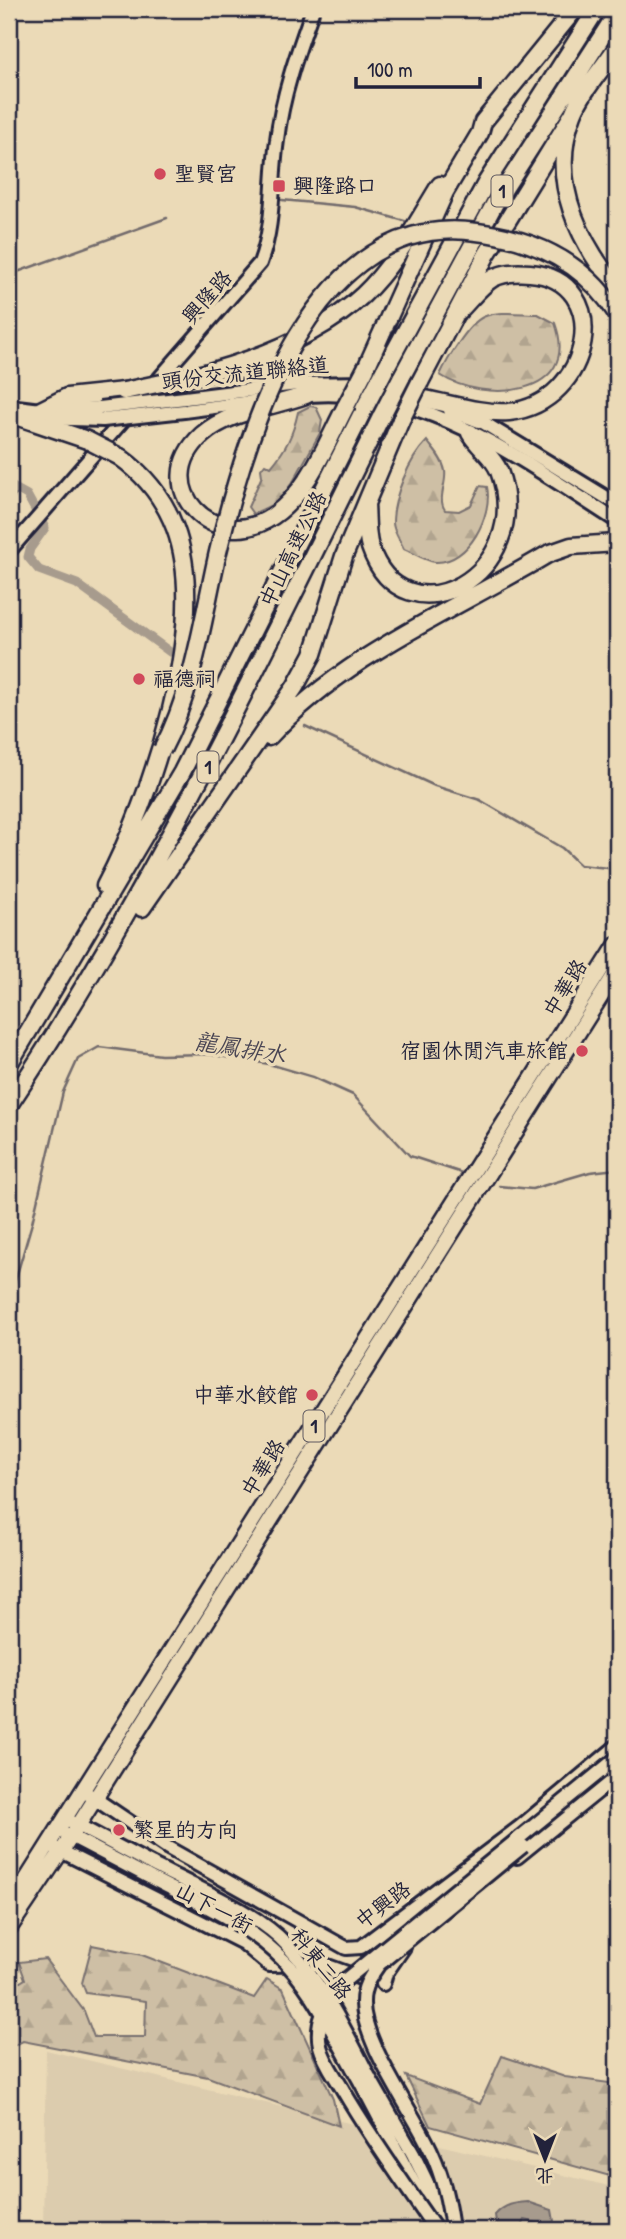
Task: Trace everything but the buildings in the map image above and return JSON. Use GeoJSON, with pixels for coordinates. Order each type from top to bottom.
{"type":"FeatureCollection","features":[{"type":"Feature","properties":{"kind":"highway"},"geometry":{"type":"LineString","coordinates":[[41,410],[67,397],[124,391],[190,377],[280,346],[321,326],[364,294],[413,229],[482,122],[575,9]]}},
{"type":"Feature","properties":{"kind":"highway","name":"中山高速公路"},"geometry":{"type":"LineString","coordinates":[[9,1064],[182,772],[364,409],[486,183],[597,9]]}},
{"type":"Feature","properties":{"kind":"highway","name":"中山高速公路"},"geometry":{"type":"LineString","coordinates":[[9,1105],[95,972],[213,757],[382,415],[495,203],[573,76],[617,12]]}},
{"type":"Feature","properties":{"kind":"highway"},"geometry":{"type":"LineString","coordinates":[[95,972],[127,931],[162,875],[295,687],[313,654],[344,556],[401,420],[420,382],[487,254],[617,47]]}},
{"type":"Feature","properties":{"kind":"highway"},"geometry":{"type":"LineString","coordinates":[[573,114],[565,171],[570,210],[593,257],[617,288]]}},
{"type":"Feature","properties":{"kind":"highway"},"geometry":{"type":"LineString","coordinates":[[306,395],[235,417],[203,434],[189,451],[182,470],[185,497],[196,513],[211,524],[235,527],[263,522],[274,516],[305,483],[366,368],[445,192],[480,133],[482,122]]}},
{"type":"Feature","properties":{"kind":"highway"},"geometry":{"type":"LineString","coordinates":[[79,948],[80,933],[134,825],[162,750],[172,732],[188,678],[218,550],[258,424],[298,335],[316,304],[354,266],[387,247],[425,235],[470,231],[511,236],[547,250],[598,288],[617,314]]}},
{"type":"Feature","properties":{"kind":"highway"},"geometry":{"type":"LineString","coordinates":[[425,399],[477,411],[522,409],[551,395],[567,380],[579,360],[584,342],[583,323],[578,306],[568,290],[553,278],[538,273],[505,273],[480,289],[459,311]]}},
{"type":"Feature","properties":{"kind":"highway"},"geometry":{"type":"LineString","coordinates":[[16,417],[87,440],[120,457],[141,473],[158,496],[175,527],[181,548],[184,624],[162,750]]}},
{"type":"Feature","properties":{"kind":"highway"},"geometry":{"type":"LineString","coordinates":[[366,503],[369,545],[388,577],[402,587],[433,594],[465,584],[491,559],[505,525],[505,505],[498,469],[470,433]]}},
{"type":"Feature","properties":{"kind":"highway"},"geometry":{"type":"LineString","coordinates":[[211,805],[282,723],[342,674],[419,626],[548,554],[571,546],[617,543]]}},
{"type":"Feature","properties":{"kind":"main road","name":"中華路"},"geometry":{"type":"LineString","coordinates":[[9,1907],[55,1848],[74,1832],[617,944]]}},
{"type":"Feature","properties":{"kind":"main road","name":"中華路"},"geometry":{"type":"LineString","coordinates":[[9,1929],[55,1848],[60,1823],[280,1493],[617,971]]}},
{"type":"Feature","properties":{"kind":"street","name":"興隆路"},"geometry":{"type":"LineString","coordinates":[[9,551],[260,263],[268,242],[279,124],[288,85],[313,9]]}},
{"type":"Feature","properties":{"kind":"street","name":"頭份交流道聯絡道"},"geometry":{"type":"LineString","coordinates":[[102,414],[328,382],[367,383],[425,399],[484,424],[617,504]]}},
{"type":"Feature","properties":{"kind":"street","name":"頭份交流道聯絡道"},"geometry":{"type":"LineString","coordinates":[[184,404],[306,395],[382,399],[443,418],[489,440],[617,521]]}},
{"type":"Feature","properties":{"kind":"street"},"geometry":{"type":"LineString","coordinates":[[9,406],[102,414]]}},
{"type":"Feature","properties":{"kind":"street"},"geometry":{"type":"LineString","coordinates":[[16,417],[102,414]]}},
{"type":"Feature","properties":{"kind":"street","name":"中興路"},"geometry":{"type":"LineString","coordinates":[[81,1791],[168,1849],[332,1941],[346,1948],[360,1947],[520,1827],[617,1746]]}},
{"type":"Feature","properties":{"kind":"street","name":"中興路"},"geometry":{"type":"LineString","coordinates":[[437,2230],[357,2113],[327,2063],[320,2047],[319,2026],[326,2004],[338,1986],[617,1758]]}},
{"type":"Feature","properties":{"kind":"street","name":"中興路"},"geometry":{"type":"LineString","coordinates":[[451,2230],[449,2204],[432,2153],[372,2039],[363,2005],[366,1983],[379,1964],[617,1769]]}},
{"type":"Feature","properties":{"kind":"street"},"geometry":{"type":"LineString","coordinates":[[383,1984],[386,1973],[400,1950],[617,1776]]}},
{"type":"Feature","properties":{"kind":"street","name":"科東二路"},"geometry":{"type":"LineString","coordinates":[[60,1823],[262,1925],[286,1944],[330,2004],[437,2230]]}},
{"type":"Feature","properties":{"kind":"street","name":"山下一街"},"geometry":{"type":"LineString","coordinates":[[55,1848],[243,1943],[269,1965],[322,1964],[366,1980],[400,1950]]}},
{"type":"Feature","properties":{"kind":"street"},"geometry":{"type":"LineString","coordinates":[[322,1964],[336,1955],[332,1941]]}},
{"type":"Feature","properties":{"kind":"street","name":"科東二路"},"geometry":{"type":"LineString","coordinates":[[365,2079],[451,2230]]}},
{"type":"Feature","properties":{"kind":"shaded area"},"geometry":{"type":"Polygon","coordinates":[[[46,2050],[617,2188],[617,2230],[43,2230],[46,2050]]]}},
{"type":"Feature","properties":{"kind":"shaded area"},"geometry":{"type":"Polygon","coordinates":[[[528,2202],[552,2210],[554,2221],[549,2226],[525,2220],[520,2230],[497,2230],[495,2215],[502,2208],[528,2202]]]}},
{"type":"Feature","properties":{"kind":"green space"},"geometry":{"type":"Polygon","coordinates":[[[503,313],[538,314],[555,323],[560,348],[555,366],[542,380],[524,388],[480,390],[440,375],[465,334],[483,317],[503,313]]]}},
{"type":"Feature","properties":{"kind":"green space"},"geometry":{"type":"Polygon","coordinates":[[[310,406],[316,407],[322,420],[320,433],[294,480],[278,502],[253,514],[248,507],[262,476],[261,469],[265,464],[271,467],[288,441],[298,412],[310,406]]]}},
{"type":"Feature","properties":{"kind":"green space"},"geometry":{"type":"Polygon","coordinates":[[[427,441],[444,467],[442,501],[445,510],[459,511],[471,505],[480,486],[487,487],[488,498],[482,523],[468,546],[458,555],[435,562],[404,549],[393,523],[403,479],[427,441]]]}},
{"type":"Feature","properties":{"kind":"green space"},"geometry":{"type":"Polygon","coordinates":[[[92,1945],[142,1955],[254,1998],[267,1979],[283,1989],[333,2099],[339,2126],[208,2077],[23,2041],[9,2048],[9,1989],[25,1979],[19,1962],[45,1959],[84,2011],[94,2037],[145,2037],[146,2001],[86,1993],[82,1983],[92,1945]]]}},
{"type":"Feature","properties":{"kind":"green space"},"geometry":{"type":"Polygon","coordinates":[[[502,2056],[565,2077],[617,2084],[617,2178],[430,2126],[406,2076],[480,2104],[502,2056]]]}},
{"type":"Feature","properties":{"kind":"waterway"},"geometry":{"type":"LineString","coordinates":[[282,200],[355,207],[408,222]]}},
{"type":"Feature","properties":{"kind":"waterway"},"geometry":{"type":"LineString","coordinates":[[9,275],[167,218]]}},
{"type":"Feature","properties":{"kind":"waterway"},"geometry":{"type":"LineString","coordinates":[[9,485],[27,495],[45,528],[30,549],[28,557],[39,570],[77,584],[170,652]]}},
{"type":"Feature","properties":{"kind":"waterway"},"geometry":{"type":"LineString","coordinates":[[9,501],[20,491]]}},
{"type":"Feature","properties":{"kind":"waterway"},"geometry":{"type":"LineString","coordinates":[[305,726],[435,786],[480,800],[562,848],[580,865],[617,869]]}},
{"type":"Feature","properties":{"kind":"waterway","name":"龍鳳排水"},"geometry":{"type":"LineString","coordinates":[[9,1302],[32,1223],[63,1092],[78,1059],[99,1047],[161,1055],[207,1054],[269,1064],[313,1077],[353,1095],[410,1156],[462,1173]]}},
{"type":"Feature","properties":{"kind":"waterway","name":"龍鳳排水"},"geometry":{"type":"LineString","coordinates":[[499,1186],[532,1189],[590,1172],[617,1169]]}},
{"type":"Feature","properties":{"kind":"place","name":"聖賢宮"},"geometry":{"type":"Point","coordinates":[160,174]}},
{"type":"Feature","properties":{"kind":"place","name":"興隆路口"},"geometry":{"type":"Point","coordinates":[279,186]}},
{"type":"Feature","properties":{"kind":"place","name":"福德祠"},"geometry":{"type":"Point","coordinates":[139,679]}},
{"type":"Feature","properties":{"kind":"place","name":"宿園休閒汽車旅館"},"geometry":{"type":"Point","coordinates":[582,1051]}},
{"type":"Feature","properties":{"kind":"place","name":"中華水餃館"},"geometry":{"type":"Point","coordinates":[312,1395]}},
{"type":"Feature","properties":{"kind":"place","name":"繁星的方向"},"geometry":{"type":"Point","coordinates":[119,1830]}}]}
